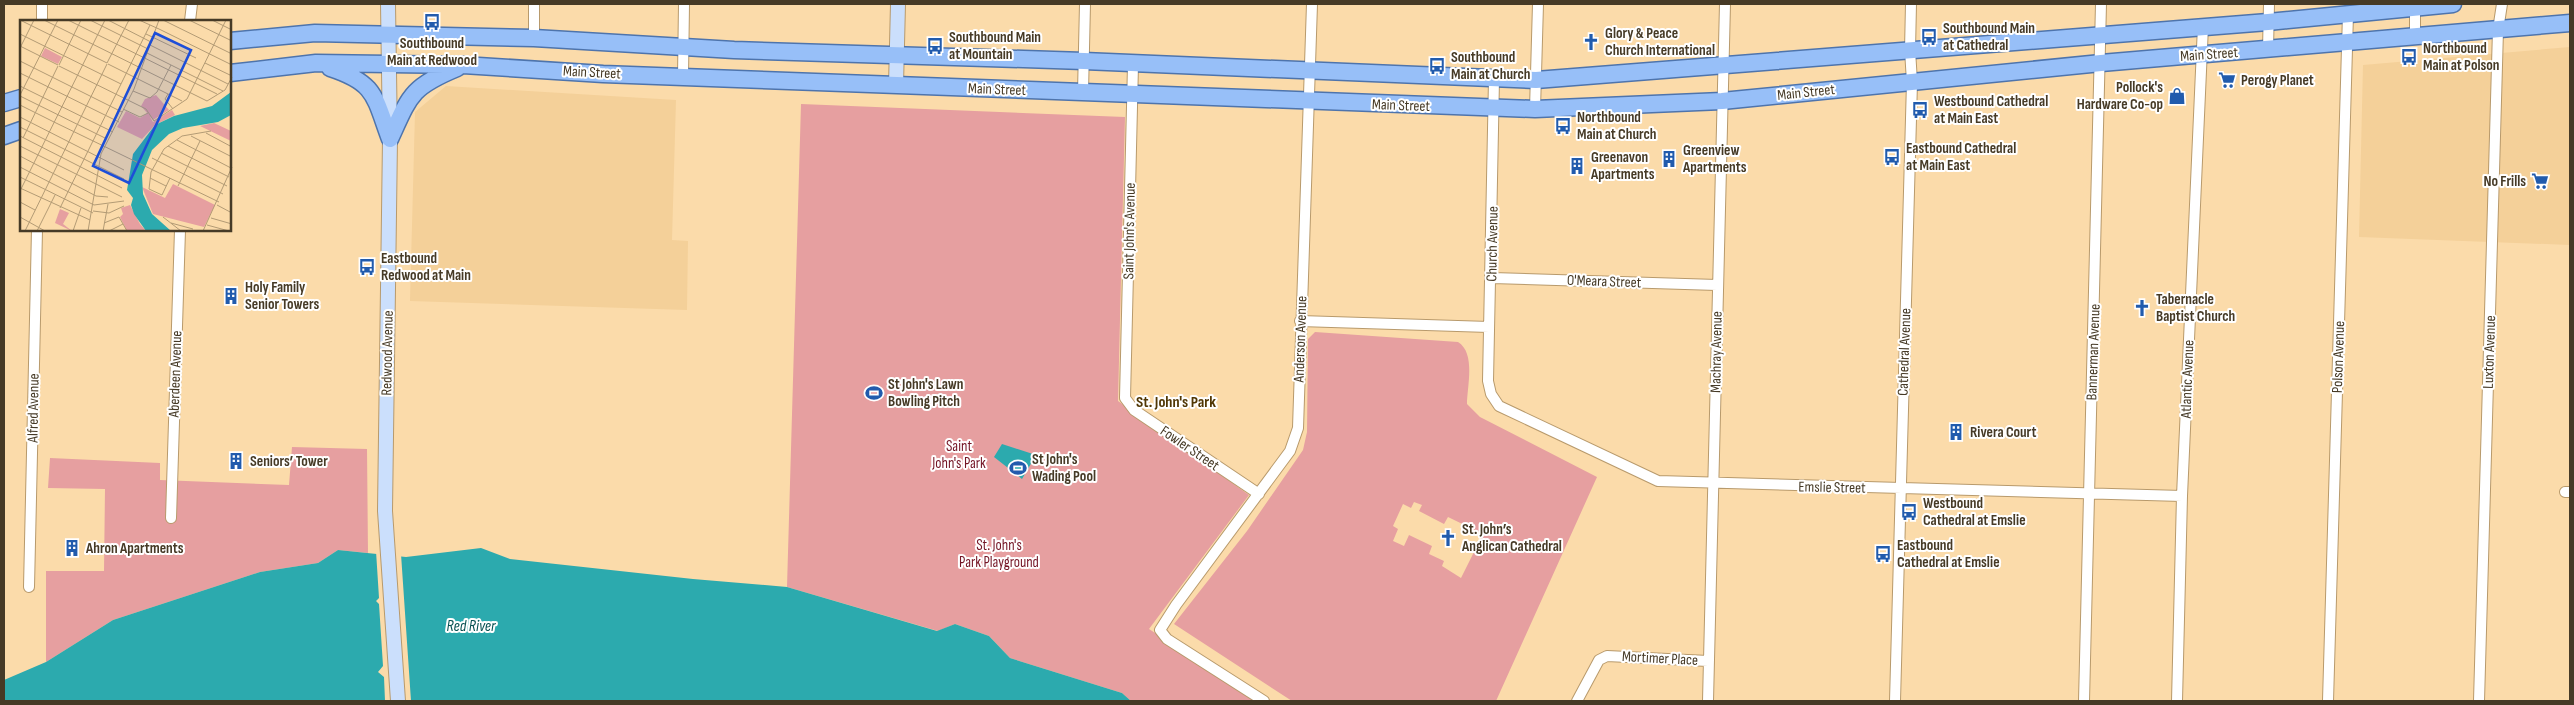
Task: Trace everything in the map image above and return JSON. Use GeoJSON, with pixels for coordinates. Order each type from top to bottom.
{"type":"FeatureCollection","features":[{"type":"Feature","properties":{"kind":"main road","name":"Redwood Avenue"},"geometry":{"type":"LineString","coordinates":[[388,4],[390,139],[385,511],[398,701]]}},
{"type":"Feature","properties":{"kind":"main road"},"geometry":{"type":"LineString","coordinates":[[896,85],[898,4]]}},
{"type":"Feature","properties":{"kind":"main road","name":"Main Street"},"geometry":{"type":"LineString","coordinates":[[231,42],[315,33],[534,38],[682,47],[1084,61],[1133,65],[1536,80],[1722,67],[1910,50],[2100,36],[2268,22],[2415,5],[2453,4]]}},
{"type":"Feature","properties":{"kind":"main road","name":"Main Street"},"geometry":{"type":"LineString","coordinates":[[231,73],[316,63],[463,65],[1132,95],[1535,109],[1722,101],[2101,63],[2570,24]]}},
{"type":"Feature","properties":{"kind":"main road"},"geometry":{"type":"LineString","coordinates":[[316,63],[348,74],[364,82],[374,97],[390,139]]}},
{"type":"Feature","properties":{"kind":"main road"},"geometry":{"type":"LineString","coordinates":[[390,139],[405,105],[418,87],[463,65]]}},
{"type":"Feature","properties":{"kind":"main road"},"geometry":{"type":"LineString","coordinates":[[4,103],[20,98]]}},
{"type":"Feature","properties":{"kind":"main road"},"geometry":{"type":"LineString","coordinates":[[4,136],[20,130]]}},
{"type":"Feature","properties":{"kind":"street"},"geometry":{"type":"LineString","coordinates":[[42,4],[42,20]]}},
{"type":"Feature","properties":{"kind":"street"},"geometry":{"type":"LineString","coordinates":[[190,20],[192,4]]}},
{"type":"Feature","properties":{"kind":"street"},"geometry":{"type":"LineString","coordinates":[[534,4],[534,38]]}},
{"type":"Feature","properties":{"kind":"street"},"geometry":{"type":"LineString","coordinates":[[683,76],[684,4]]}},
{"type":"Feature","properties":{"kind":"street"},"geometry":{"type":"LineString","coordinates":[[1083,92],[1085,4]]}},
{"type":"Feature","properties":{"kind":"street","name":"Anderson Avenue"},"geometry":{"type":"LineString","coordinates":[[1264,701],[1167,638],[1160,630],[1176,605],[1290,451],[1298,428],[1300,321],[1312,4]]}},
{"type":"Feature","properties":{"kind":"street"},"geometry":{"type":"LineString","coordinates":[[1535,109],[1538,4]]}},
{"type":"Feature","properties":{"kind":"street","name":"Machray Avenue"},"geometry":{"type":"LineString","coordinates":[[1708,701],[1725,4]]}},
{"type":"Feature","properties":{"kind":"street","name":"Cathedral Avenue"},"geometry":{"type":"LineString","coordinates":[[1895,701],[1912,82],[1910,50],[1911,4]]}},
{"type":"Feature","properties":{"kind":"street","name":"Bannerman Avenue"},"geometry":{"type":"LineString","coordinates":[[2084,701],[2101,4]]}},
{"type":"Feature","properties":{"kind":"street"},"geometry":{"type":"LineString","coordinates":[[2268,49],[2269,4]]}},
{"type":"Feature","properties":{"kind":"street","name":"Luxton Avenue"},"geometry":{"type":"LineString","coordinates":[[2479,701],[2498,30],[2502,4]]}},
{"type":"Feature","properties":{"kind":"street"},"geometry":{"type":"LineString","coordinates":[[2415,5],[2415,36]]}},
{"type":"Feature","properties":{"kind":"street","name":"Polson Avenue"},"geometry":{"type":"LineString","coordinates":[[2328,701],[2348,14]]}},
{"type":"Feature","properties":{"kind":"street","name":"Atlantic Avenue"},"geometry":{"type":"LineString","coordinates":[[2177,701],[2182,496],[2203,26]]}},
{"type":"Feature","properties":{"kind":"street","name":"Saint John's Avenue"},"geometry":{"type":"LineString","coordinates":[[1125,398],[1133,65]]}},
{"type":"Feature","properties":{"kind":"street","name":"Church Avenue"},"geometry":{"type":"LineString","coordinates":[[1494,79],[1492,278],[1488,381],[1491,394],[1499,406]]}},
{"type":"Feature","properties":{"kind":"street","name":"Alfred Avenue"},"geometry":{"type":"LineString","coordinates":[[28,587],[37,231]]}},
{"type":"Feature","properties":{"kind":"street","name":"Aberdeen Avenue"},"geometry":{"type":"LineString","coordinates":[[171,518],[180,231]]}},
{"type":"Feature","properties":{"kind":"street","name":"O'Meara Street"},"geometry":{"type":"LineString","coordinates":[[1492,278],[1717,284]]}},
{"type":"Feature","properties":{"kind":"street"},"geometry":{"type":"LineString","coordinates":[[1300,321],[1489,327]]}},
{"type":"Feature","properties":{"kind":"street","name":"Fowler Street"},"geometry":{"type":"LineString","coordinates":[[1125,398],[1134,410],[1259,494]]}},
{"type":"Feature","properties":{"kind":"street","name":"Emslie Street"},"geometry":{"type":"LineString","coordinates":[[1499,406],[1658,481],[2182,496]]}},
{"type":"Feature","properties":{"kind":"street","name":"Mortimer Place"},"geometry":{"type":"LineString","coordinates":[[1577,701],[1599,660],[1607,656],[1708,661]]}},
{"type":"Feature","properties":{"kind":"shaded area"},"geometry":{"type":"Polygon","coordinates":[[[2570,47],[2570,245],[2359,237],[2363,65],[2570,47]]]}},
{"type":"Feature","properties":{"kind":"shaded area"},"geometry":{"type":"Polygon","coordinates":[[[446,86],[676,100],[672,240],[688,241],[687,310],[410,301],[415,112],[446,86]]]}},
{"type":"Feature","properties":{"kind":"green space","name":"Saint John's Park"},"geometry":{"type":"Polygon","coordinates":[[[801,104],[1125,117],[1118,401],[1249,495],[1149,629],[1258,701],[1131,701],[1122,693],[1010,658],[989,636],[955,624],[938,631],[787,587],[801,104]]]}},
{"type":"Feature","properties":{"kind":"green space"},"geometry":{"type":"Polygon","coordinates":[[[1315,332],[1458,342],[1464,347],[1469,362],[1467,404],[1480,417],[1597,477],[1496,701],[1292,701],[1174,624],[1247,531],[1303,450],[1307,432],[1308,339],[1315,332]],[[1414,502],[1411,508],[1403,504],[1393,526],[1398,529],[1393,541],[1404,546],[1409,535],[1432,546],[1429,554],[1444,561],[1442,566],[1461,578],[1483,534],[1448,517],[1444,524],[1419,511],[1422,505],[1414,502]]]}},
{"type":"Feature","properties":{"kind":"green space"},"geometry":{"type":"Polygon","coordinates":[[[292,447],[367,449],[368,553],[338,550],[318,563],[260,572],[113,620],[46,662],[46,571],[104,571],[105,489],[48,488],[50,458],[160,463],[160,480],[289,485],[292,447]]]}},
{"type":"Feature","properties":{"kind":"water","name":"St John's Wading Pool"},"geometry":{"type":"Polygon","coordinates":[[[1002,444],[1036,455],[1022,479],[994,457],[1002,444]]]}},
{"type":"Feature","properties":{"kind":"water","name":"Red River"},"geometry":{"type":"Polygon","coordinates":[[[481,548],[510,559],[787,587],[937,631],[955,624],[989,636],[1010,658],[1122,693],[1131,701],[4,701],[4,680],[46,662],[113,620],[260,572],[318,563],[338,550],[406,557],[481,548]]]}},
{"type":"Feature","properties":{"kind":"pier"},"geometry":{"type":"Polygon","coordinates":[[[376,551],[401,554],[411,701],[385,701],[384,677],[378,672],[383,666],[379,604],[376,601],[379,598],[376,551]]]}},
{"type":"Feature","properties":{"kind":"place","name":"Southbound Main at Redwood"},"geometry":{"type":"Point","coordinates":[432,22]}},
{"type":"Feature","properties":{"kind":"place","name":"Southbound Main at Cathedral"},"geometry":{"type":"Point","coordinates":[1929,37]}},
{"type":"Feature","properties":{"kind":"place","name":"Glory & Peace Church International"},"geometry":{"type":"Point","coordinates":[1591,42]}},
{"type":"Feature","properties":{"kind":"place","name":"Southbound Main at Mountain"},"geometry":{"type":"Point","coordinates":[935,46]}},
{"type":"Feature","properties":{"kind":"place","name":"Northbound Main at Polson"},"geometry":{"type":"Point","coordinates":[2409,57]}},
{"type":"Feature","properties":{"kind":"place","name":"Southbound Main at Church"},"geometry":{"type":"Point","coordinates":[1437,66]}},
{"type":"Feature","properties":{"kind":"place","name":"Perogy Planet"},"geometry":{"type":"Point","coordinates":[2227,80]}},
{"type":"Feature","properties":{"kind":"place","name":"Pollock's Hardware Co-op"},"geometry":{"type":"Point","coordinates":[2177,96]}},
{"type":"Feature","properties":{"kind":"place","name":"Westbound Cathedral at Main East"},"geometry":{"type":"Point","coordinates":[1920,110]}},
{"type":"Feature","properties":{"kind":"place","name":"Northbound Main at Church"},"geometry":{"type":"Point","coordinates":[1563,126]}},
{"type":"Feature","properties":{"kind":"place","name":"Eastbound Cathedral at Main East"},"geometry":{"type":"Point","coordinates":[1892,157]}},
{"type":"Feature","properties":{"kind":"place","name":"Greenview Apartments"},"geometry":{"type":"Point","coordinates":[1669,159]}},
{"type":"Feature","properties":{"kind":"place","name":"Greenavon Apartments"},"geometry":{"type":"Point","coordinates":[1577,166]}},
{"type":"Feature","properties":{"kind":"place","name":"No Frills"},"geometry":{"type":"Point","coordinates":[2540,181]}},
{"type":"Feature","properties":{"kind":"place","name":"Eastbound Redwood at Main"},"geometry":{"type":"Point","coordinates":[367,267]}},
{"type":"Feature","properties":{"kind":"place","name":"Holy Family Senior Towers"},"geometry":{"type":"Point","coordinates":[231,296]}},
{"type":"Feature","properties":{"kind":"place","name":"Tabernacle Baptist Church"},"geometry":{"type":"Point","coordinates":[2142,308]}},
{"type":"Feature","properties":{"kind":"place","name":"St John's Lawn Bowling Pitch"},"geometry":{"type":"Point","coordinates":[874,393]}},
{"type":"Feature","properties":{"kind":"place","name":"Rivera Court"},"geometry":{"type":"Point","coordinates":[1956,432]}},
{"type":"Feature","properties":{"kind":"place","name":"Seniors’ Tower"},"geometry":{"type":"Point","coordinates":[236,461]}},
{"type":"Feature","properties":{"kind":"place","name":"St John's Wading Pool"},"geometry":{"type":"Point","coordinates":[1018,468]}},
{"type":"Feature","properties":{"kind":"place","name":"Westbound Cathedral at Emslie"},"geometry":{"type":"Point","coordinates":[1909,512]}},
{"type":"Feature","properties":{"kind":"place","name":"St. John’s Anglican Cathedral"},"geometry":{"type":"Point","coordinates":[1448,538]}},
{"type":"Feature","properties":{"kind":"place","name":"Ahron Apartments"},"geometry":{"type":"Point","coordinates":[72,548]}},
{"type":"Feature","properties":{"kind":"place","name":"Eastbound Cathedral at Emslie"},"geometry":{"type":"Point","coordinates":[1883,554]}},
{"type":"Feature","properties":{"kind":"district","name":"St. John's Park"},"geometry":{"type":"Point","coordinates":[1176,401]}},
{"type":"Feature","properties":{"kind":"park label","name":"St. John's Park Playground"},"geometry":{"type":"Point","coordinates":[999,554]}}]}
